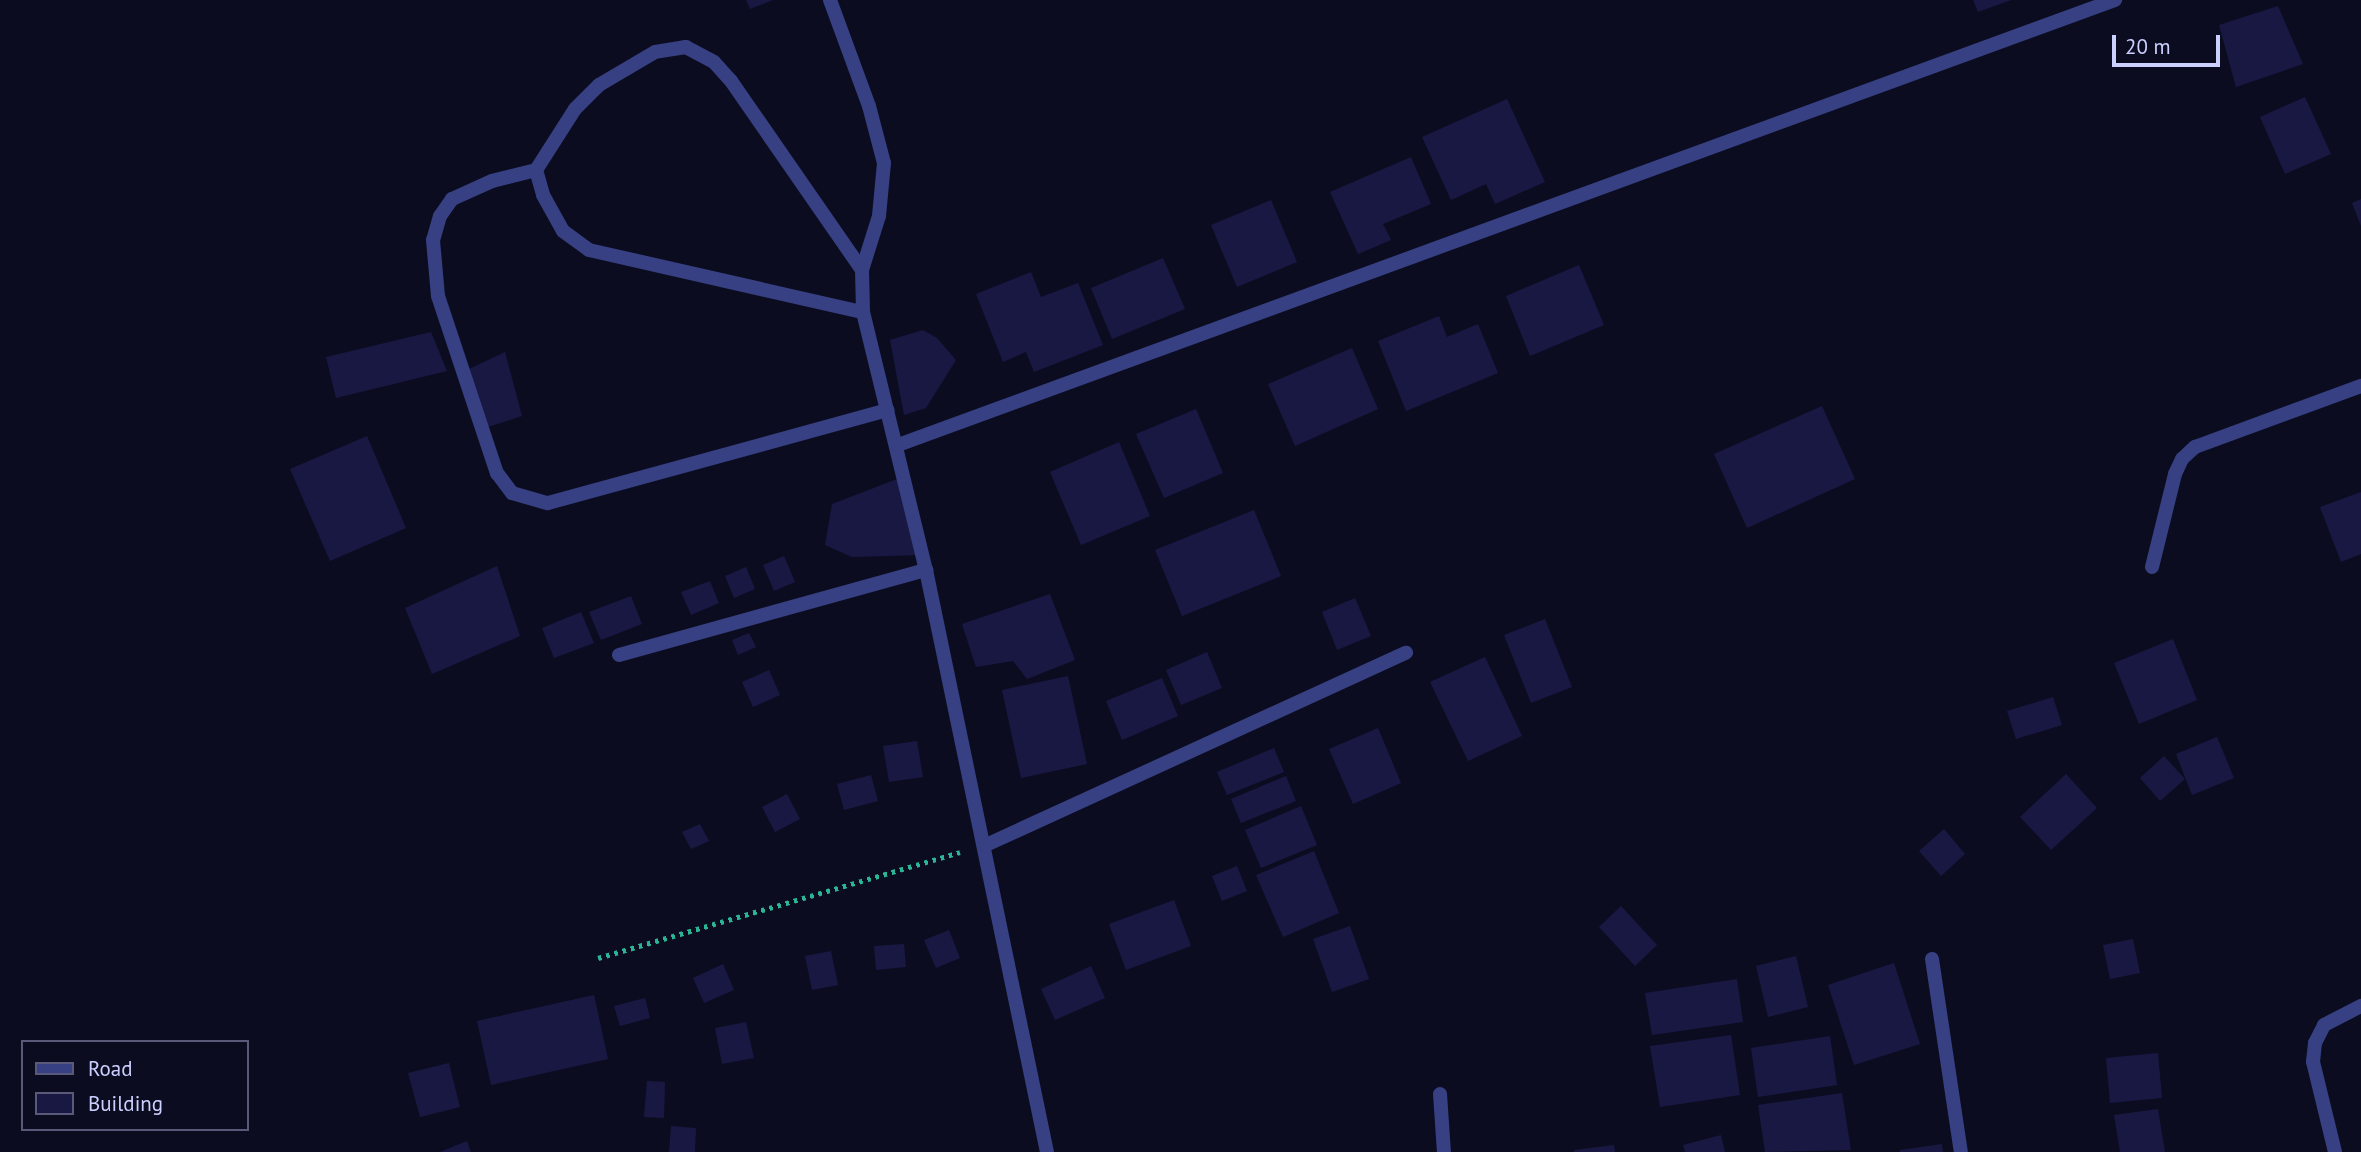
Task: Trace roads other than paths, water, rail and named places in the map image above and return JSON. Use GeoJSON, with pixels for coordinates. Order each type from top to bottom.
{"type":"FeatureCollection","features":[{"type":"Feature","properties":{"kind":"street"},"geometry":{"type":"LineString","coordinates":[[830,0],[869,106],[884,163],[879,216],[862,270],[863,312],[898,445],[926,570],[986,845],[1047,1152]]}},
{"type":"Feature","properties":{"kind":"street"},"geometry":{"type":"LineString","coordinates":[[898,445],[2115,0]]}},
{"type":"Feature","properties":{"kind":"street"},"geometry":{"type":"LineString","coordinates":[[862,270],[731,81],[714,62],[686,47],[656,52],[599,85],[575,109],[537,170],[492,181],[453,199],[440,216],[433,240],[438,296],[497,473],[513,493],[548,503],[888,410]]}},
{"type":"Feature","properties":{"kind":"street"},"geometry":{"type":"LineString","coordinates":[[537,170],[544,195],[563,231],[589,250],[863,312]]}},
{"type":"Feature","properties":{"kind":"street"},"geometry":{"type":"LineString","coordinates":[[2152,567],[2175,474],[2182,459],[2195,447],[2361,386]]}},
{"type":"Feature","properties":{"kind":"street"},"geometry":{"type":"LineString","coordinates":[[619,655],[926,570]]}},
{"type":"Feature","properties":{"kind":"street"},"geometry":{"type":"LineString","coordinates":[[986,845],[1406,653]]}},
{"type":"Feature","properties":{"kind":"street"},"geometry":{"type":"LineString","coordinates":[[1932,959],[1961,1152]]}},
{"type":"Feature","properties":{"kind":"street"},"geometry":{"type":"LineString","coordinates":[[2334,1152],[2313,1062],[2315,1043],[2324,1025],[2361,1006]]}},
{"type":"Feature","properties":{"kind":"street"},"geometry":{"type":"LineString","coordinates":[[1440,1094],[1444,1152]]}}]}
